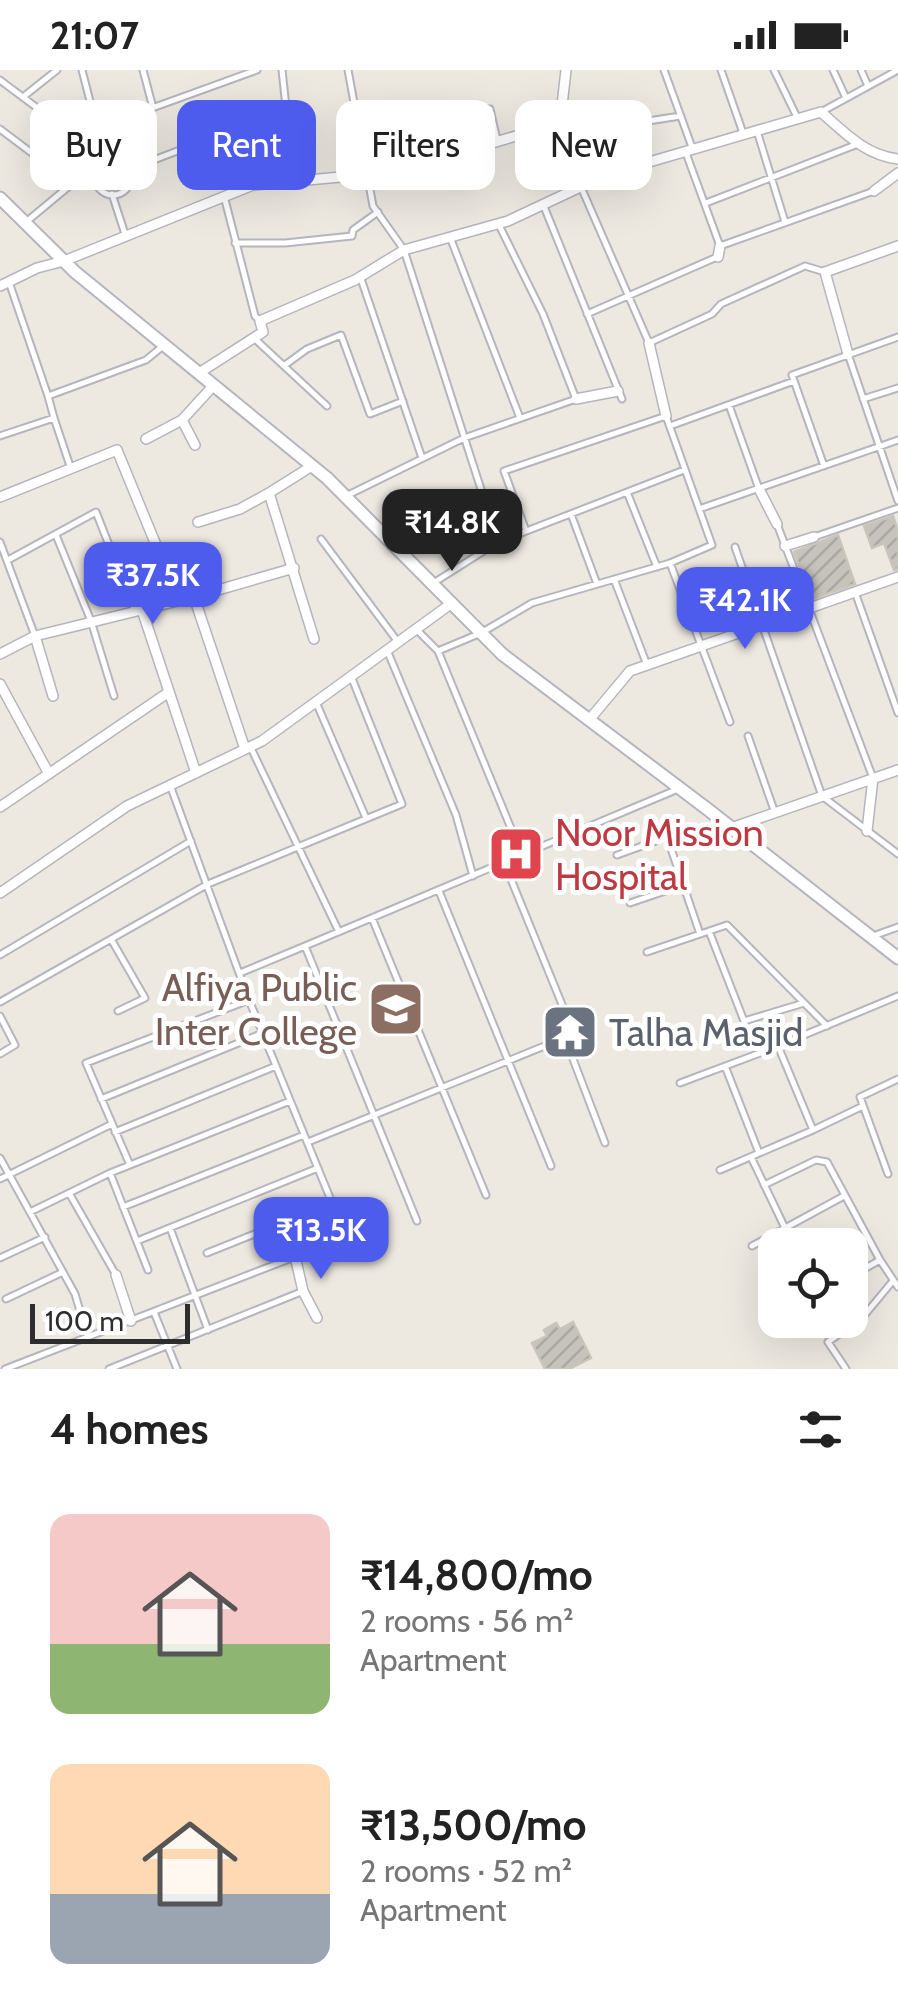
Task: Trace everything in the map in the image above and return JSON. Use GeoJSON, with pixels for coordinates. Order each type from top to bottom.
{"type":"FeatureCollection","features":[{"type":"Feature","properties":{"kind":"street"},"geometry":{"type":"LineString","coordinates":[[564,100],[569,71]]}},
{"type":"Feature","properties":{"kind":"street"},"geometry":{"type":"LineString","coordinates":[[652,162],[821,112],[858,144],[880,156],[898,159]]}},
{"type":"Feature","properties":{"kind":"street"},"geometry":{"type":"LineString","coordinates":[[495,144],[515,138]]}},
{"type":"Feature","properties":{"kind":"street"},"geometry":{"type":"LineString","coordinates":[[874,191],[898,173]]}},
{"type":"Feature","properties":{"kind":"street"},"geometry":{"type":"LineString","coordinates":[[4,284],[240,190]]}},
{"type":"Feature","properties":{"kind":"street"},"geometry":{"type":"LineString","coordinates":[[199,372],[263,332],[260,320],[360,276],[404,250],[498,223],[573,190]]}},
{"type":"Feature","properties":{"kind":"street"},"geometry":{"type":"LineString","coordinates":[[0,198],[64,261],[312,466],[502,654],[898,958]]}},
{"type":"Feature","properties":{"kind":"street"},"geometry":{"type":"LineString","coordinates":[[848,354],[825,272],[898,246]]}},
{"type":"Feature","properties":{"kind":"street"},"geometry":{"type":"LineString","coordinates":[[649,343],[668,421]]}},
{"type":"Feature","properties":{"kind":"street"},"geometry":{"type":"LineString","coordinates":[[146,439],[182,420],[214,385]]}},
{"type":"Feature","properties":{"kind":"street"},"geometry":{"type":"LineString","coordinates":[[576,399],[620,395]]}},
{"type":"Feature","properties":{"kind":"street"},"geometry":{"type":"LineString","coordinates":[[182,420],[195,445]]}},
{"type":"Feature","properties":{"kind":"street"},"geometry":{"type":"LineString","coordinates":[[0,497],[117,450],[178,602]]}},
{"type":"Feature","properties":{"kind":"street"},"geometry":{"type":"LineString","coordinates":[[198,522],[240,509],[312,466]]}},
{"type":"Feature","properties":{"kind":"street"},"geometry":{"type":"LineString","coordinates":[[760,488],[777,524]]}},
{"type":"Feature","properties":{"kind":"street"},"geometry":{"type":"LineString","coordinates":[[269,494],[314,640]]}},
{"type":"Feature","properties":{"kind":"street"},"geometry":{"type":"LineString","coordinates":[[785,546],[814,537]]}},
{"type":"Feature","properties":{"kind":"street"},"geometry":{"type":"LineString","coordinates":[[0,654],[34,636],[178,602],[294,568]]}},
{"type":"Feature","properties":{"kind":"street"},"geometry":{"type":"LineString","coordinates":[[588,720],[630,672],[898,577]]}},
{"type":"Feature","properties":{"kind":"street"},"geometry":{"type":"LineString","coordinates":[[194,597],[248,748]]}},
{"type":"Feature","properties":{"kind":"street"},"geometry":{"type":"LineString","coordinates":[[0,893],[127,806],[248,748],[452,603]]}},
{"type":"Feature","properties":{"kind":"street"},"geometry":{"type":"LineString","coordinates":[[139,610],[196,773]]}},
{"type":"Feature","properties":{"kind":"street"},"geometry":{"type":"LineString","coordinates":[[34,636],[53,696]]}},
{"type":"Feature","properties":{"kind":"street"},"geometry":{"type":"LineString","coordinates":[[0,684],[49,774]]}},
{"type":"Feature","properties":{"kind":"street"},"geometry":{"type":"LineString","coordinates":[[0,807],[169,692]]}},
{"type":"Feature","properties":{"kind":"street"},"geometry":{"type":"LineString","coordinates":[[731,828],[898,770]]}},
{"type":"Feature","properties":{"kind":"street"},"geometry":{"type":"LineString","coordinates":[[867,831],[872,778]]}},
{"type":"Feature","properties":{"kind":"street"},"geometry":{"type":"LineString","coordinates":[[295,1256],[303,1291],[316,1318]]}},
{"type":"Feature","properties":{"kind":"street"},"geometry":{"type":"LineString","coordinates":[[116,1275],[131,1320]]}},
{"type":"Feature","properties":{"kind":"lane"},"geometry":{"type":"LineString","coordinates":[[23,97],[57,70]]}},
{"type":"Feature","properties":{"kind":"lane"},"geometry":{"type":"LineString","coordinates":[[82,70],[90,100]]}},
{"type":"Feature","properties":{"kind":"lane"},"geometry":{"type":"LineString","coordinates":[[143,70],[151,100]]}},
{"type":"Feature","properties":{"kind":"lane"},"geometry":{"type":"LineString","coordinates":[[157,107],[257,70]]}},
{"type":"Feature","properties":{"kind":"lane"},"geometry":{"type":"LineString","coordinates":[[282,70],[284,100]]}},
{"type":"Feature","properties":{"kind":"lane"},"geometry":{"type":"LineString","coordinates":[[348,70],[354,100]]}},
{"type":"Feature","properties":{"kind":"lane"},"geometry":{"type":"LineString","coordinates":[[664,70],[719,252]]}},
{"type":"Feature","properties":{"kind":"lane"},"geometry":{"type":"LineString","coordinates":[[721,70],[744,135]]}},
{"type":"Feature","properties":{"kind":"lane"},"geometry":{"type":"LineString","coordinates":[[774,70],[798,118]]}},
{"type":"Feature","properties":{"kind":"lane"},"geometry":{"type":"LineString","coordinates":[[833,70],[846,98]]}},
{"type":"Feature","properties":{"kind":"lane"},"geometry":{"type":"LineString","coordinates":[[861,70],[868,86]]}},
{"type":"Feature","properties":{"kind":"lane"},"geometry":{"type":"LineString","coordinates":[[821,112],[898,70]]}},
{"type":"Feature","properties":{"kind":"lane"},"geometry":{"type":"LineString","coordinates":[[0,80],[30,102]]}},
{"type":"Feature","properties":{"kind":"lane"},"geometry":{"type":"LineString","coordinates":[[652,120],[681,116]]}},
{"type":"Feature","properties":{"kind":"lane"},"geometry":{"type":"LineString","coordinates":[[0,129],[30,152]]}},
{"type":"Feature","properties":{"kind":"lane"},"geometry":{"type":"LineString","coordinates":[[495,130],[498,143]]}},
{"type":"Feature","properties":{"kind":"lane"},"geometry":{"type":"LineString","coordinates":[[757,130],[784,222]]}},
{"type":"Feature","properties":{"kind":"lane"},"geometry":{"type":"LineString","coordinates":[[706,203],[858,144]]}},
{"type":"Feature","properties":{"kind":"lane"},"geometry":{"type":"LineString","coordinates":[[26,222],[66,190]]}},
{"type":"Feature","properties":{"kind":"lane"},"geometry":{"type":"LineString","coordinates":[[102,190],[120,194],[124,190]]}},
{"type":"Feature","properties":{"kind":"lane"},"geometry":{"type":"LineString","coordinates":[[371,190],[373,206],[404,250],[498,542]]}},
{"type":"Feature","properties":{"kind":"lane"},"geometry":{"type":"LineString","coordinates":[[583,190],[649,343],[712,314],[721,304],[806,266],[825,272]]}},
{"type":"Feature","properties":{"kind":"lane"},"geometry":{"type":"LineString","coordinates":[[587,314],[784,222],[874,191]]}},
{"type":"Feature","properties":{"kind":"lane"},"geometry":{"type":"LineString","coordinates":[[112,194],[125,236]]}},
{"type":"Feature","properties":{"kind":"lane"},"geometry":{"type":"LineString","coordinates":[[224,196],[254,316],[260,320]]}},
{"type":"Feature","properties":{"kind":"lane"},"geometry":{"type":"LineString","coordinates":[[543,204],[620,395]]}},
{"type":"Feature","properties":{"kind":"lane"},"geometry":{"type":"LineString","coordinates":[[235,243],[286,243],[352,236],[353,230],[378,212]]}},
{"type":"Feature","properties":{"kind":"lane"},"geometry":{"type":"LineString","coordinates":[[345,496],[464,438],[576,399],[544,314],[498,223]]}},
{"type":"Feature","properties":{"kind":"lane"},"geometry":{"type":"LineString","coordinates":[[450,236],[520,418]]}},
{"type":"Feature","properties":{"kind":"lane"},"geometry":{"type":"LineString","coordinates":[[360,276],[422,458]]}},
{"type":"Feature","properties":{"kind":"lane"},"geometry":{"type":"LineString","coordinates":[[4,284],[48,396],[70,469]]}},
{"type":"Feature","properties":{"kind":"lane"},"geometry":{"type":"LineString","coordinates":[[286,366],[307,349],[341,335],[370,414],[403,401]]}},
{"type":"Feature","properties":{"kind":"lane"},"geometry":{"type":"LineString","coordinates":[[824,466],[792,375],[898,337]]}},
{"type":"Feature","properties":{"kind":"lane"},"geometry":{"type":"LineString","coordinates":[[254,338],[326,406]]}},
{"type":"Feature","properties":{"kind":"lane"},"geometry":{"type":"LineString","coordinates":[[48,396],[146,360],[166,345]]}},
{"type":"Feature","properties":{"kind":"lane"},"geometry":{"type":"LineString","coordinates":[[814,537],[898,504],[848,354]]}},
{"type":"Feature","properties":{"kind":"lane"},"geometry":{"type":"LineString","coordinates":[[526,532],[504,471],[794,381]]}},
{"type":"Feature","properties":{"kind":"lane"},"geometry":{"type":"LineString","coordinates":[[863,399],[898,388]]}},
{"type":"Feature","properties":{"kind":"lane"},"geometry":{"type":"LineString","coordinates":[[729,404],[760,488]]}},
{"type":"Feature","properties":{"kind":"lane"},"geometry":{"type":"LineString","coordinates":[[0,436],[54,418]]}},
{"type":"Feature","properties":{"kind":"lane"},"geometry":{"type":"LineString","coordinates":[[438,651],[481,633],[532,603],[670,563],[712,545],[668,421]]}},
{"type":"Feature","properties":{"kind":"lane"},"geometry":{"type":"LineString","coordinates":[[699,510],[898,440]]}},
{"type":"Feature","properties":{"kind":"lane"},"geometry":{"type":"LineString","coordinates":[[432,584],[498,542],[685,470]]}},
{"type":"Feature","properties":{"kind":"lane"},"geometry":{"type":"LineString","coordinates":[[627,492],[657,566]]}},
{"type":"Feature","properties":{"kind":"lane"},"geometry":{"type":"LineString","coordinates":[[8,560],[96,512],[139,610]]}},
{"type":"Feature","properties":{"kind":"lane"},"geometry":{"type":"LineString","coordinates":[[571,514],[597,584]]}},
{"type":"Feature","properties":{"kind":"lane"},"geometry":{"type":"LineString","coordinates":[[777,524],[872,778]]}},
{"type":"Feature","properties":{"kind":"lane"},"geometry":{"type":"LineString","coordinates":[[56,534],[91,621],[114,696]]}},
{"type":"Feature","properties":{"kind":"lane"},"geometry":{"type":"LineString","coordinates":[[321,539],[398,642]]}},
{"type":"Feature","properties":{"kind":"lane"},"geometry":{"type":"LineString","coordinates":[[0,542],[34,636]]}},
{"type":"Feature","properties":{"kind":"lane"},"geometry":{"type":"LineString","coordinates":[[735,547],[822,796],[898,854]]}},
{"type":"Feature","properties":{"kind":"lane"},"geometry":{"type":"LineString","coordinates":[[670,563],[730,722]]}},
{"type":"Feature","properties":{"kind":"lane"},"geometry":{"type":"LineString","coordinates":[[614,579],[647,666]]}},
{"type":"Feature","properties":{"kind":"lane"},"geometry":{"type":"LineString","coordinates":[[855,592],[898,713]]}},
{"type":"Feature","properties":{"kind":"lane"},"geometry":{"type":"LineString","coordinates":[[416,629],[438,651],[522,855]]}},
{"type":"Feature","properties":{"kind":"lane"},"geometry":{"type":"LineString","coordinates":[[387,650],[456,815],[473,876]]}},
{"type":"Feature","properties":{"kind":"lane"},"geometry":{"type":"LineString","coordinates":[[0,1002],[208,884],[402,804],[350,676]]}},
{"type":"Feature","properties":{"kind":"lane"},"geometry":{"type":"LineString","coordinates":[[316,702],[366,818]]}},
{"type":"Feature","properties":{"kind":"lane"},"geometry":{"type":"LineString","coordinates":[[748,736],[774,812]]}},
{"type":"Feature","properties":{"kind":"lane"},"geometry":{"type":"LineString","coordinates":[[248,748],[300,846],[339,932]]}},
{"type":"Feature","properties":{"kind":"lane"},"geometry":{"type":"LineString","coordinates":[[6,1369],[346,1237],[249,1000],[170,785]]}},
{"type":"Feature","properties":{"kind":"lane"},"geometry":{"type":"LineString","coordinates":[[240,973],[680,788]]}},
{"type":"Feature","properties":{"kind":"lane"},"geometry":{"type":"LineString","coordinates":[[617,855],[666,836],[700,934]]}},
{"type":"Feature","properties":{"kind":"lane"},"geometry":{"type":"LineString","coordinates":[[0,955],[191,841]]}},
{"type":"Feature","properties":{"kind":"lane"},"geometry":{"type":"LineString","coordinates":[[123,1206],[374,1115],[574,1034],[504,862]]}},
{"type":"Feature","properties":{"kind":"lane"},"geometry":{"type":"LineString","coordinates":[[630,903],[683,885]]}},
{"type":"Feature","properties":{"kind":"lane"},"geometry":{"type":"LineString","coordinates":[[439,890],[551,1166]]}},
{"type":"Feature","properties":{"kind":"lane"},"geometry":{"type":"LineString","coordinates":[[372,918],[486,1195]]}},
{"type":"Feature","properties":{"kind":"lane"},"geometry":{"type":"LineString","coordinates":[[648,952],[727,925],[828,1026]]}},
{"type":"Feature","properties":{"kind":"lane"},"geometry":{"type":"LineString","coordinates":[[869,938],[898,927]]}},
{"type":"Feature","properties":{"kind":"lane"},"geometry":{"type":"LineString","coordinates":[[709,931],[744,1022],[804,1002]]}},
{"type":"Feature","properties":{"kind":"lane"},"geometry":{"type":"LineString","coordinates":[[111,938],[145,998],[118,1011]]}},
{"type":"Feature","properties":{"kind":"lane"},"geometry":{"type":"LineString","coordinates":[[305,946],[417,1221]]}},
{"type":"Feature","properties":{"kind":"lane"},"geometry":{"type":"LineString","coordinates":[[680,1082],[898,996]]}},
{"type":"Feature","properties":{"kind":"lane"},"geometry":{"type":"LineString","coordinates":[[130,1165],[86,1063],[249,1000]]}},
{"type":"Feature","properties":{"kind":"lane"},"geometry":{"type":"LineString","coordinates":[[0,1016],[15,1045],[0,1054]]}},
{"type":"Feature","properties":{"kind":"lane"},"geometry":{"type":"LineString","coordinates":[[101,1099],[263,1033]]}},
{"type":"Feature","properties":{"kind":"lane"},"geometry":{"type":"LineString","coordinates":[[564,1037],[605,1143]]}},
{"type":"Feature","properties":{"kind":"lane"},"geometry":{"type":"LineString","coordinates":[[778,1046],[813,1130]]}},
{"type":"Feature","properties":{"kind":"lane"},"geometry":{"type":"LineString","coordinates":[[115,1132],[276,1066]]}},
{"type":"Feature","properties":{"kind":"lane"},"geometry":{"type":"LineString","coordinates":[[725,1066],[759,1153]]}},
{"type":"Feature","properties":{"kind":"lane"},"geometry":{"type":"LineString","coordinates":[[888,1174],[860,1097],[898,1079]]}},
{"type":"Feature","properties":{"kind":"lane"},"geometry":{"type":"LineString","coordinates":[[30,1212],[110,1173],[290,1100]]}},
{"type":"Feature","properties":{"kind":"lane"},"geometry":{"type":"LineString","coordinates":[[720,1170],[863,1106]]}},
{"type":"Feature","properties":{"kind":"lane"},"geometry":{"type":"LineString","coordinates":[[0,1179],[112,1124]]}},
{"type":"Feature","properties":{"kind":"lane"},"geometry":{"type":"LineString","coordinates":[[751,1157],[785,1228],[844,1196]]}},
{"type":"Feature","properties":{"kind":"lane"},"geometry":{"type":"LineString","coordinates":[[0,1158],[75,1294],[88,1338]]}},
{"type":"Feature","properties":{"kind":"lane"},"geometry":{"type":"LineString","coordinates":[[764,1185],[822,1159],[826,1162],[895,1284],[863,1317],[828,1342],[846,1369]]}},
{"type":"Feature","properties":{"kind":"lane"},"geometry":{"type":"LineString","coordinates":[[136,1241],[318,1168]]}},
{"type":"Feature","properties":{"kind":"lane"},"geometry":{"type":"LineString","coordinates":[[110,1173],[148,1270]]}},
{"type":"Feature","properties":{"kind":"lane"},"geometry":{"type":"LineString","coordinates":[[70,1192],[116,1275]]}},
{"type":"Feature","properties":{"kind":"lane"},"geometry":{"type":"LineString","coordinates":[[206,1253],[332,1203]]}},
{"type":"Feature","properties":{"kind":"lane"},"geometry":{"type":"LineString","coordinates":[[170,1228],[208,1330]]}},
{"type":"Feature","properties":{"kind":"lane"},"geometry":{"type":"LineString","coordinates":[[0,1258],[45,1237]]}},
{"type":"Feature","properties":{"kind":"lane"},"geometry":{"type":"LineString","coordinates":[[752,1246],[758,1243]]}},
{"type":"Feature","properties":{"kind":"lane"},"geometry":{"type":"LineString","coordinates":[[868,1266],[880,1260]]}},
{"type":"Feature","properties":{"kind":"lane"},"geometry":{"type":"LineString","coordinates":[[6,1299],[64,1272]]}},
{"type":"Feature","properties":{"kind":"lane"},"geometry":{"type":"LineString","coordinates":[[109,1369],[303,1291]]}},
{"type":"Feature","properties":{"kind":"lane"},"geometry":{"type":"LineString","coordinates":[[154,1312],[177,1369]]}},
{"type":"Feature","properties":{"kind":"building"},"geometry":{"type":"Polygon","coordinates":[[[893,516],[898,531],[898,569],[894,570],[884,543],[872,548],[864,526],[893,516]]]}},
{"type":"Feature","properties":{"kind":"building"},"geometry":{"type":"Polygon","coordinates":[[[838,535],[855,584],[812,599],[794,552],[838,535]]]}},
{"type":"Feature","properties":{"kind":"building"},"geometry":{"type":"Polygon","coordinates":[[[573,1322],[591,1358],[569,1369],[545,1369],[532,1343],[547,1336],[544,1330],[556,1323],[560,1329],[573,1322]]]}},
{"type":"Feature","properties":{"kind":"place","name":"Noor Mission Hospital"},"geometry":{"type":"Point","coordinates":[516,854]}},
{"type":"Feature","properties":{"kind":"place","name":"Alfiya Public Inter College"},"geometry":{"type":"Point","coordinates":[396,1009]}},
{"type":"Feature","properties":{"kind":"place","name":"Talha Masjid"},"geometry":{"type":"Point","coordinates":[570,1032]}}]}
